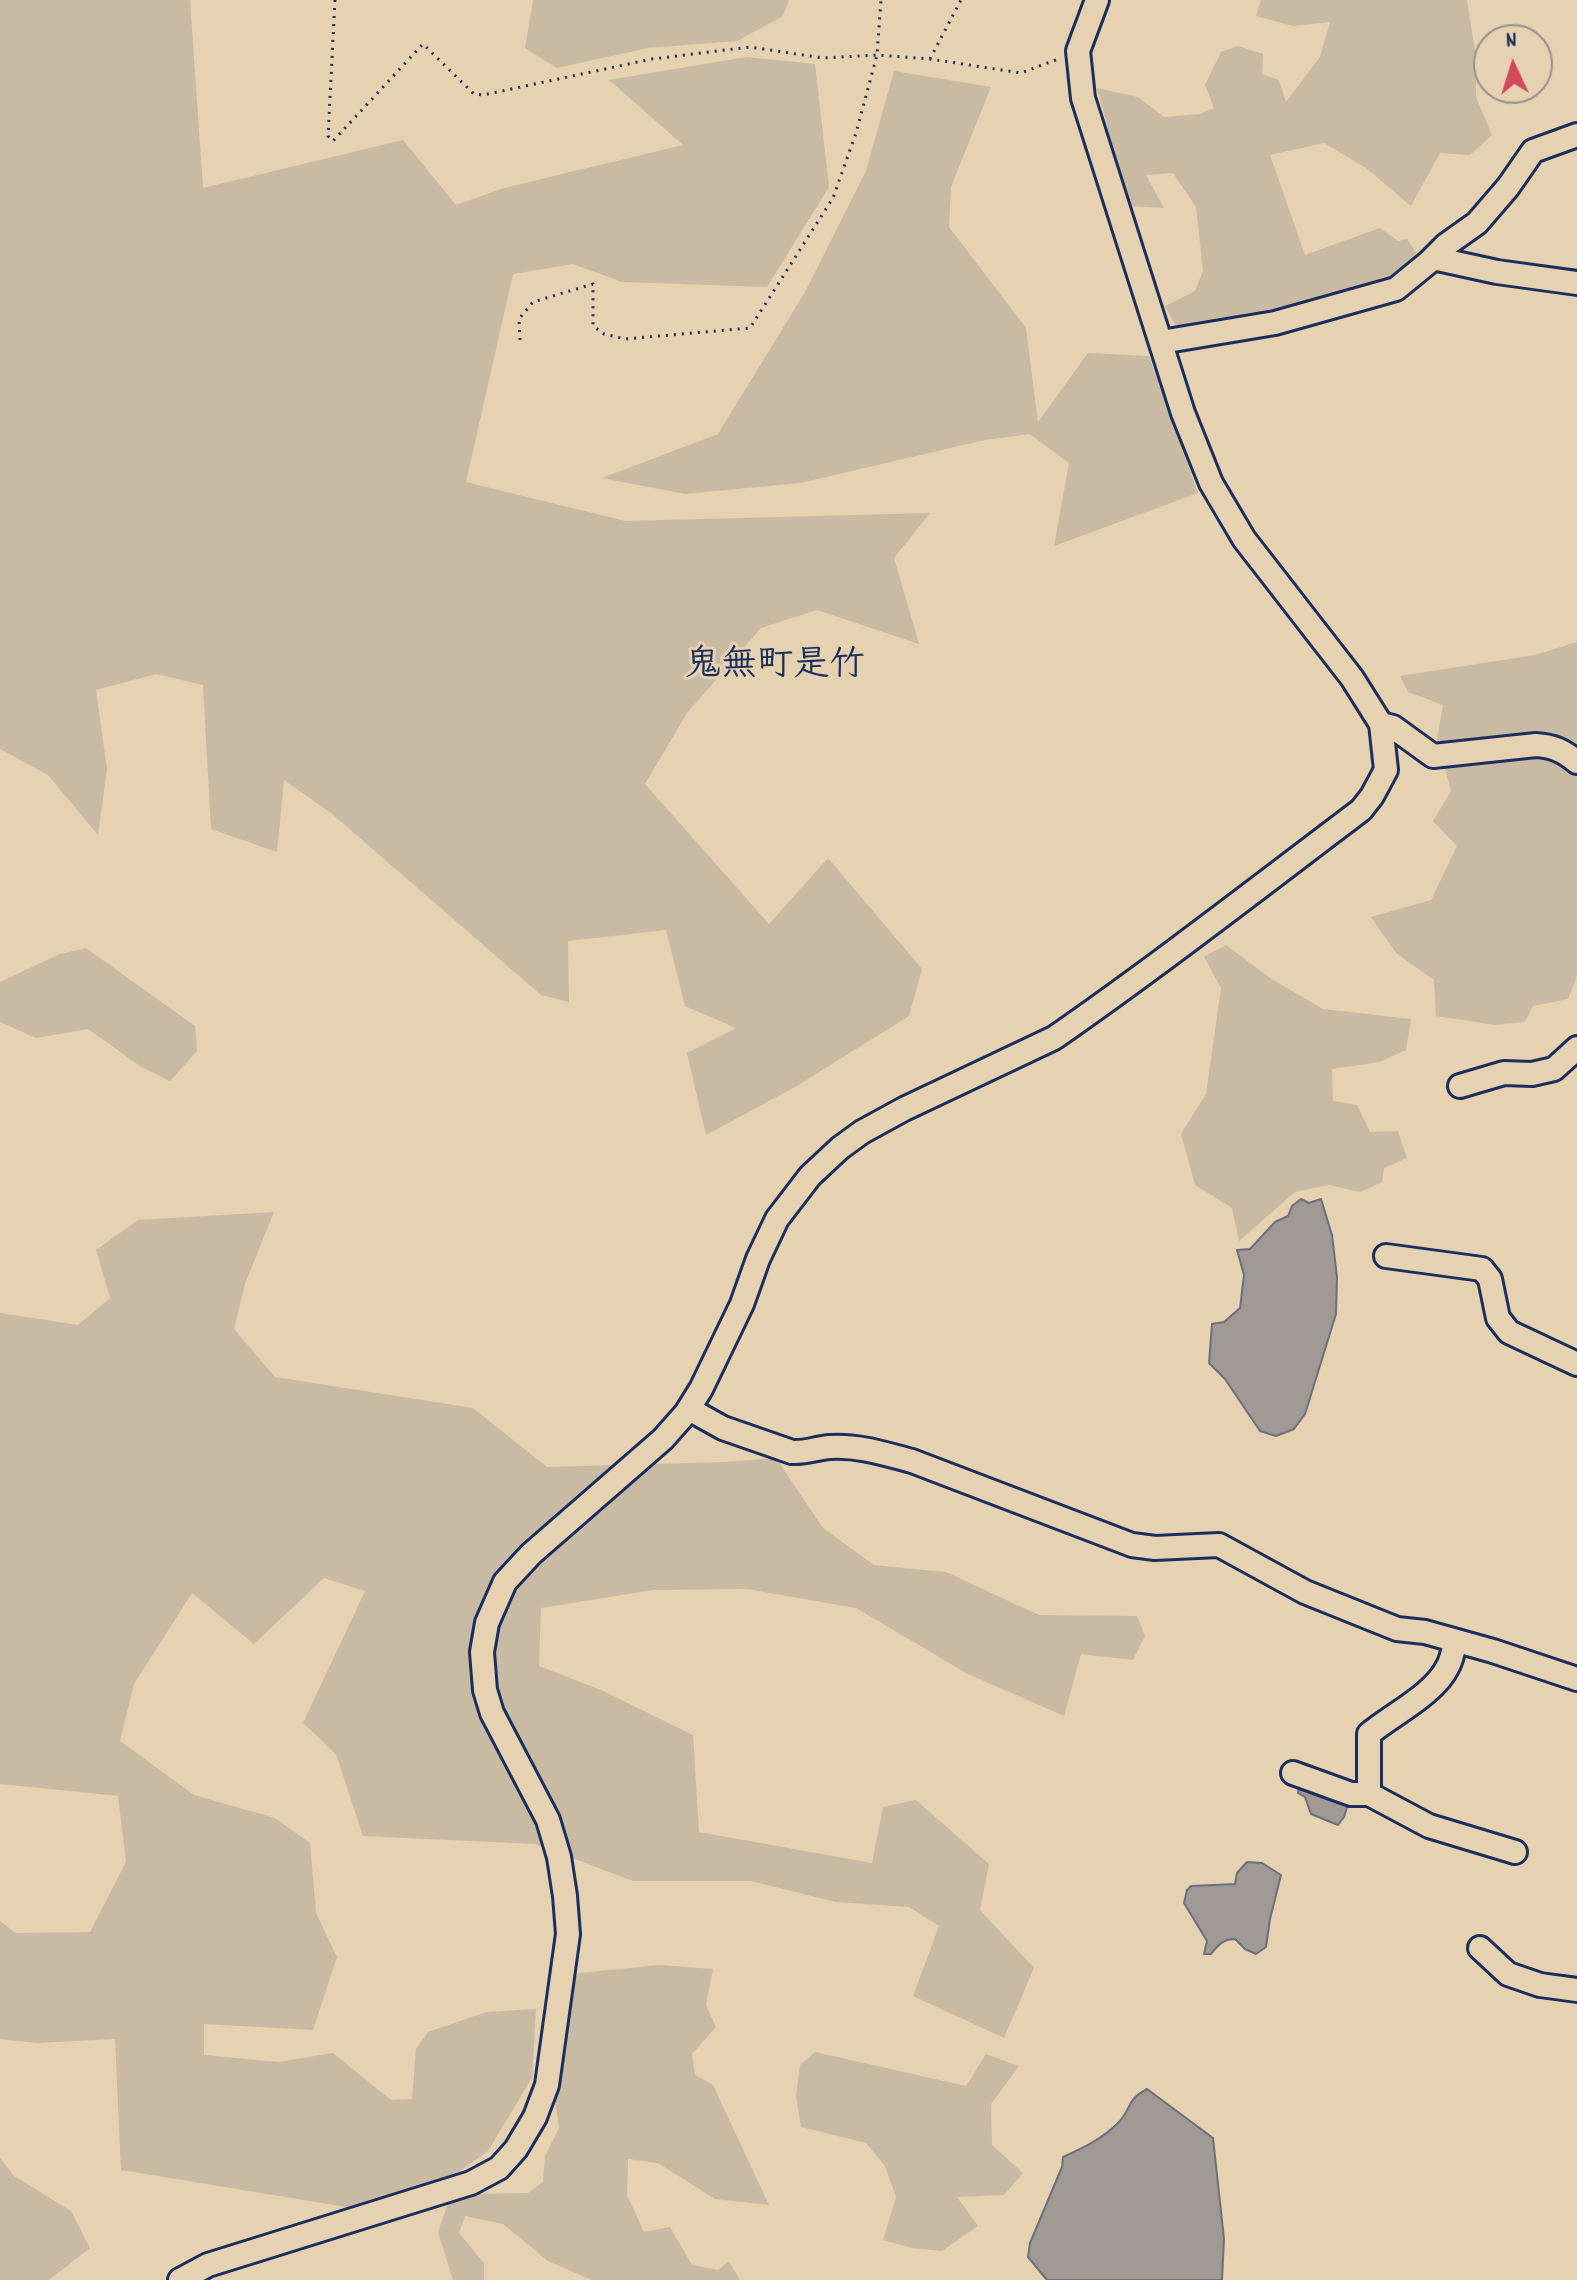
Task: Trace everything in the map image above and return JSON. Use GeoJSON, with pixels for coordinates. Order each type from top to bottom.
{"type":"FeatureCollection","features":[{"type":"Feature","properties":{"kind":"street"},"geometry":{"type":"LineString","coordinates":[[180,2280],[208,2265],[471,2183],[499,2168],[516,2149],[535,2117],[547,2085],[568,1934],[565,1896],[559,1857],[548,1820],[492,1713],[485,1690],[482,1652],[487,1623],[505,1582],[531,1554],[663,1439],[689,1409],[742,1304],[777,1219],[810,1176],[862,1132],[1054,1038],[1176,952],[1361,810],[1386,770],[1381,724],[1352,678],[1244,539],[1211,483],[1183,413],[1083,98],[1078,51],[1097,0]]}},
{"type":"Feature","properties":{"kind":"street"},"geometry":{"type":"LineString","coordinates":[[1161,342],[1275,323],[1396,289],[1446,245],[1477,223],[1533,151],[1577,135]]}},
{"type":"Feature","properties":{"kind":"street"},"geometry":{"type":"LineString","coordinates":[[1433,258],[1497,272],[1577,283]]}},
{"type":"Feature","properties":{"kind":"street"},"geometry":{"type":"LineString","coordinates":[[1381,724],[1393,727],[1433,756],[1536,745],[1553,746],[1577,762]]}},
{"type":"Feature","properties":{"kind":"street"},"geometry":{"type":"LineString","coordinates":[[1460,1086],[1504,1073],[1532,1074],[1554,1069],[1577,1048]]}},
{"type":"Feature","properties":{"kind":"street"},"geometry":{"type":"LineString","coordinates":[[1386,1256],[1482,1269],[1490,1279],[1498,1318],[1509,1332],[1577,1364]]}},
{"type":"Feature","properties":{"kind":"street"},"geometry":{"type":"LineString","coordinates":[[689,1409],[723,1428],[792,1452],[851,1447],[912,1461],[1132,1545],[1155,1548],[1219,1545],[1318,1597],[1397,1629],[1425,1632],[1577,1679]]}},
{"type":"Feature","properties":{"kind":"street"},"geometry":{"type":"LineString","coordinates":[[1369,1794],[1369,1734],[1430,1690],[1448,1668],[1456,1641]]}},
{"type":"Feature","properties":{"kind":"street"},"geometry":{"type":"LineString","coordinates":[[1293,1773],[1351,1794],[1369,1794],[1429,1826],[1515,1852]]}},
{"type":"Feature","properties":{"kind":"street"},"geometry":{"type":"LineString","coordinates":[[1480,1948],[1508,1974],[1540,1985],[1577,1990]]}},
{"type":"Feature","properties":{"kind":"path"},"geometry":{"type":"LineString","coordinates":[[335,0],[328,136],[333,141],[423,44],[474,94],[483,95],[652,59],[750,47],[823,58],[877,55],[930,59],[1021,73],[1078,51]]}},
{"type":"Feature","properties":{"kind":"path"},"geometry":{"type":"LineString","coordinates":[[520,340],[519,319],[533,302],[593,284],[593,326],[604,334],[625,339],[750,328],[833,198],[856,133],[877,55],[881,0]]}},
{"type":"Feature","properties":{"kind":"path"},"geometry":{"type":"LineString","coordinates":[[930,59],[961,0]]}},
{"type":"Feature","properties":{"kind":"shaded area"},"geometry":{"type":"Polygon","coordinates":[[[0,0],[190,0],[203,188],[403,140],[456,205],[504,188],[683,145],[609,80],[747,57],[815,64],[829,187],[767,287],[622,282],[573,264],[513,274],[466,482],[625,521],[930,513],[894,558],[919,644],[817,610],[761,628],[687,713],[645,784],[769,924],[828,858],[922,969],[909,1016],[795,1087],[706,1135],[687,1053],[736,1028],[685,1006],[666,930],[568,941],[569,1002],[541,995],[331,813],[284,780],[277,852],[211,829],[203,685],[156,674],[96,690],[107,769],[98,835],[48,775],[0,749],[0,0]]]}},
{"type":"Feature","properties":{"kind":"shaded area"},"geometry":{"type":"Polygon","coordinates":[[[533,0],[789,0],[783,16],[737,41],[648,48],[557,68],[525,48],[533,0]]]}},
{"type":"Feature","properties":{"kind":"shaded area"},"geometry":{"type":"Polygon","coordinates":[[[1261,0],[1467,0],[1473,39],[1473,104],[1479,104],[1492,135],[1470,155],[1440,153],[1411,206],[1366,168],[1324,143],[1270,155],[1305,255],[1380,228],[1398,241],[1407,239],[1422,262],[1393,284],[1180,334],[1165,306],[1195,291],[1203,271],[1196,207],[1173,173],[1146,175],[1164,208],[1129,206],[1097,88],[1138,97],[1164,117],[1200,114],[1214,108],[1205,85],[1221,52],[1238,46],[1263,54],[1262,74],[1279,80],[1286,102],[1320,57],[1330,22],[1293,26],[1256,16],[1261,0]]]}},
{"type":"Feature","properties":{"kind":"shaded area"},"geometry":{"type":"Polygon","coordinates":[[[894,71],[991,87],[951,187],[949,227],[1026,328],[1038,422],[1088,353],[1149,356],[1198,493],[1054,546],[1069,463],[1030,434],[985,440],[800,483],[685,494],[602,478],[718,434],[805,292],[866,171],[894,71]]]}},
{"type":"Feature","properties":{"kind":"shaded area"},"geometry":{"type":"Polygon","coordinates":[[[1577,642],[1577,976],[1568,999],[1533,1006],[1525,1022],[1495,1025],[1436,1016],[1434,980],[1396,953],[1371,917],[1431,900],[1457,846],[1433,821],[1451,791],[1437,739],[1443,705],[1408,692],[1400,676],[1535,655],[1577,642]]]}},
{"type":"Feature","properties":{"kind":"shaded area"},"geometry":{"type":"Polygon","coordinates":[[[1226,945],[1273,980],[1323,1009],[1411,1019],[1406,1050],[1379,1062],[1332,1069],[1333,1101],[1357,1105],[1370,1132],[1398,1131],[1407,1158],[1384,1168],[1382,1182],[1360,1192],[1329,1185],[1295,1192],[1239,1241],[1232,1208],[1195,1185],[1181,1134],[1206,1094],[1221,988],[1204,957],[1226,945]]]}},
{"type":"Feature","properties":{"kind":"shaded area"},"geometry":{"type":"Polygon","coordinates":[[[86,948],[195,1026],[197,1051],[170,1081],[140,1066],[88,1029],[36,1038],[0,1022],[0,982],[60,954],[86,948]]]}},
{"type":"Feature","properties":{"kind":"shaded area"},"geometry":{"type":"Polygon","coordinates":[[[1301,1199],[1309,1203],[1321,1199],[1332,1235],[1337,1277],[1336,1314],[1305,1414],[1294,1429],[1276,1436],[1260,1431],[1225,1379],[1209,1363],[1212,1324],[1224,1322],[1240,1308],[1244,1275],[1237,1250],[1250,1249],[1275,1222],[1288,1216],[1292,1206],[1301,1199]]]}},
{"type":"Feature","properties":{"kind":"shaded area"},"geometry":{"type":"Polygon","coordinates":[[[274,1212],[245,1284],[234,1329],[275,1377],[473,1408],[547,1467],[776,1458],[823,1528],[874,1565],[946,1572],[1039,1615],[1137,1616],[1145,1636],[1133,1660],[1081,1654],[1064,1716],[966,1673],[856,1608],[747,1589],[653,1590],[541,1608],[539,1666],[603,1691],[693,1735],[699,1832],[872,1863],[883,1807],[916,1800],[989,1864],[980,1910],[1034,1968],[1004,2038],[913,1996],[939,1926],[909,1907],[836,1902],[751,1881],[633,1881],[535,1844],[363,1836],[336,1754],[303,1723],[365,1591],[324,1578],[254,1644],[192,1593],[134,1684],[120,1741],[194,1795],[275,1818],[310,1843],[316,1913],[337,1957],[313,2030],[204,2024],[204,2055],[279,2062],[333,2053],[391,2100],[412,2099],[416,2049],[428,2032],[486,2012],[536,2009],[532,2078],[488,2151],[441,2185],[352,2208],[121,2170],[115,2039],[37,2043],[0,2039],[0,1921],[16,1933],[90,1932],[126,1862],[118,1796],[0,1784],[0,1313],[78,1325],[110,1298],[96,1250],[138,1220],[274,1212]]]}},
{"type":"Feature","properties":{"kind":"shaded area"},"geometry":{"type":"Polygon","coordinates":[[[1303,1786],[1348,1804],[1338,1825],[1311,1814],[1305,1797],[1298,1793],[1303,1786]]]}},
{"type":"Feature","properties":{"kind":"shaded area"},"geometry":{"type":"Polygon","coordinates":[[[1247,1862],[1262,1863],[1281,1875],[1266,1947],[1256,1954],[1231,1939],[1221,1943],[1211,1954],[1204,1954],[1207,1941],[1184,1903],[1187,1890],[1191,1886],[1235,1884],[1237,1873],[1247,1862]]]}},
{"type":"Feature","properties":{"kind":"shaded area"},"geometry":{"type":"Polygon","coordinates":[[[660,1965],[713,1969],[706,2005],[716,2027],[692,2054],[695,2075],[713,2085],[769,2205],[715,2199],[658,2163],[628,2159],[627,2195],[644,2232],[670,2227],[692,2265],[718,2270],[729,2261],[740,2280],[592,2280],[548,2261],[503,2224],[465,2216],[459,2233],[484,2263],[484,2280],[453,2280],[438,2232],[448,2203],[480,2194],[528,2193],[543,2182],[545,2156],[559,2128],[554,2092],[565,2050],[573,1980],[579,1973],[660,1965]]]}},
{"type":"Feature","properties":{"kind":"shaded area"},"geometry":{"type":"Polygon","coordinates":[[[815,2052],[966,2086],[986,2054],[1019,2066],[991,2104],[992,2145],[1023,2173],[1004,2195],[957,2197],[978,2226],[942,2251],[912,2248],[883,2240],[896,2197],[885,2166],[866,2143],[801,2127],[796,2096],[800,2065],[815,2052]]]}},
{"type":"Feature","properties":{"kind":"shaded area"},"geometry":{"type":"Polygon","coordinates":[[[1147,2089],[1213,2138],[1224,2239],[1222,2280],[1047,2280],[1028,2257],[1030,2243],[1062,2167],[1063,2157],[1112,2129],[1135,2097],[1147,2089]]]}},
{"type":"Feature","properties":{"kind":"shaded area"},"geometry":{"type":"Polygon","coordinates":[[[0,2158],[14,2176],[71,2211],[90,2248],[49,2280],[0,2280],[0,2158]]]}},
{"type":"Feature","properties":{"kind":"district","name":"鬼無町是竹"},"geometry":{"type":"Point","coordinates":[775,669]}}]}
